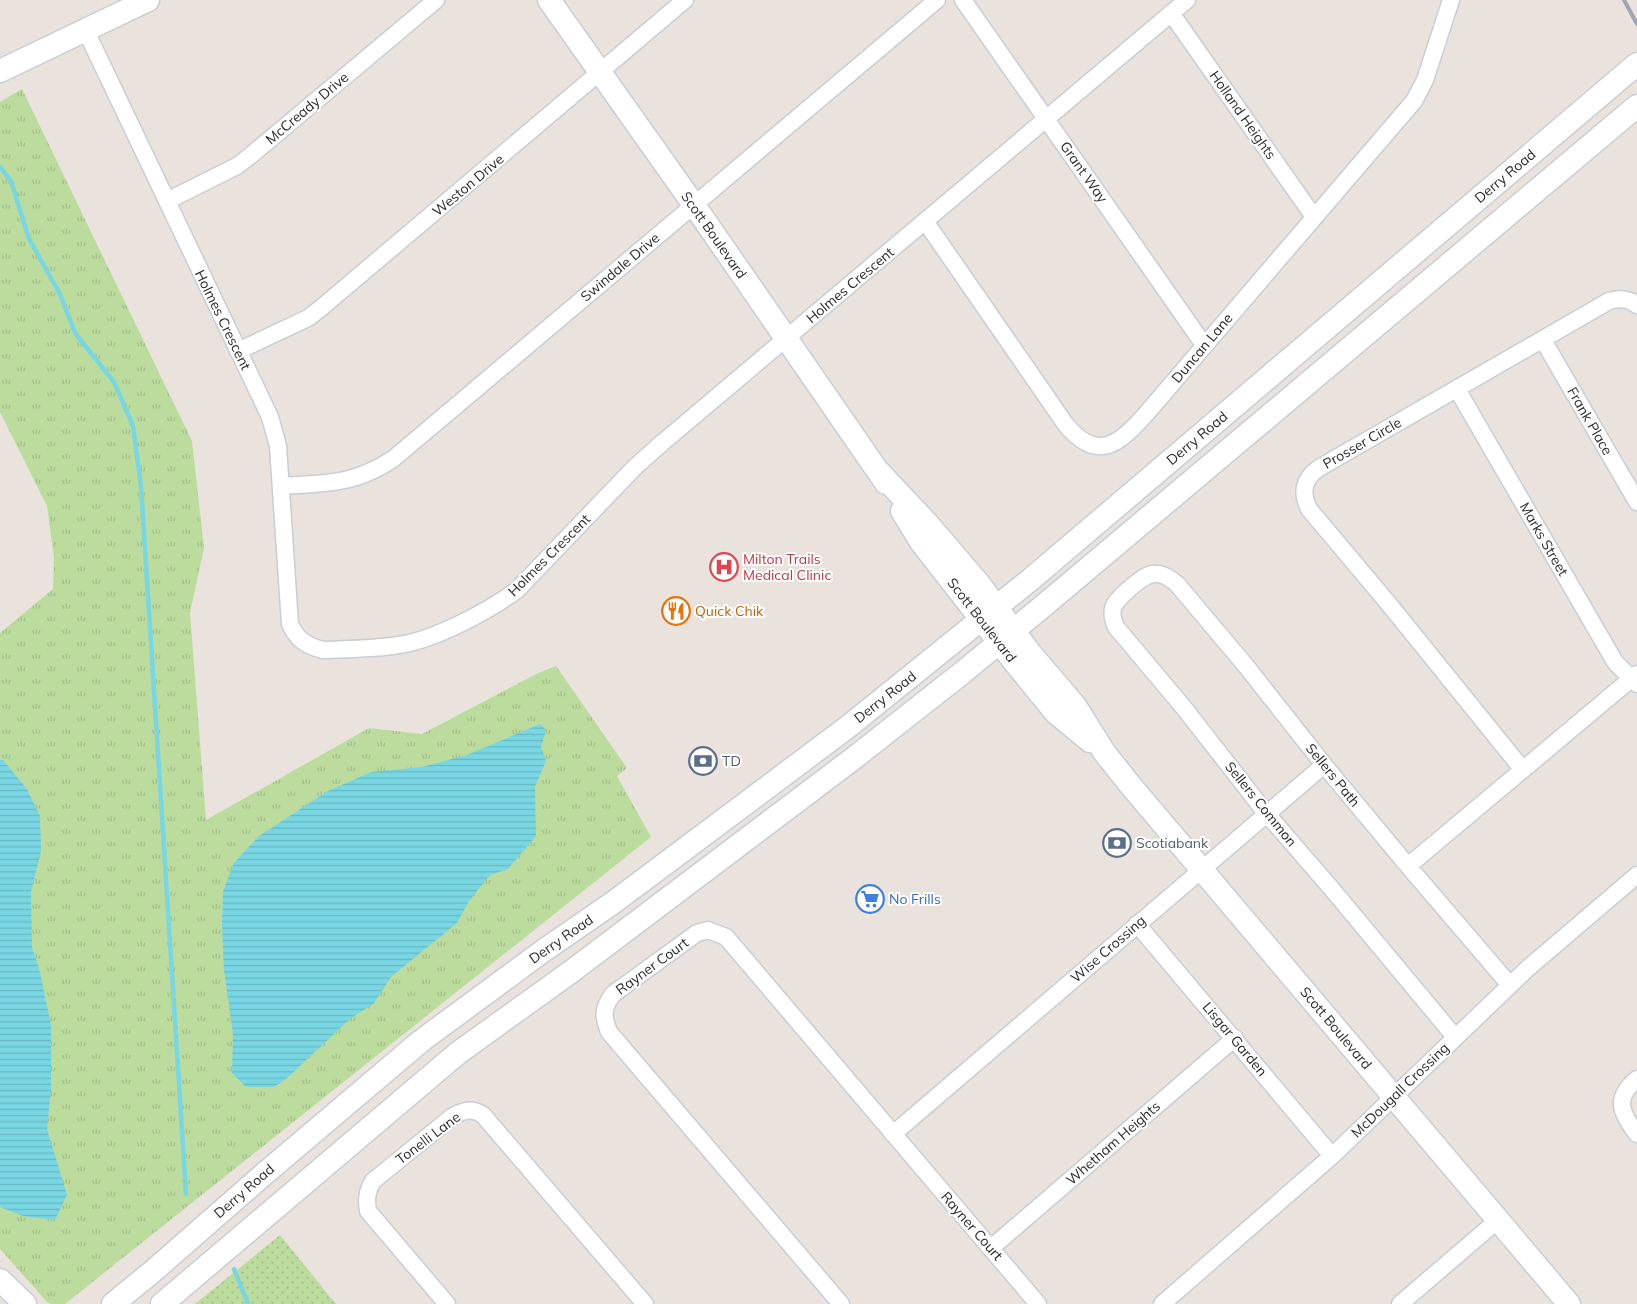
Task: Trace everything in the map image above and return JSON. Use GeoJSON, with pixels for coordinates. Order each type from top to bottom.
{"type":"FeatureCollection","features":[{"type":"Feature","properties":{"kind":"main road"},"geometry":{"type":"LineString","coordinates":[[0,71],[148,0]]}},
{"type":"Feature","properties":{"kind":"main road","name":"Scott Boulevard"},"geometry":{"type":"LineString","coordinates":[[549,0],[879,472],[927,523],[980,585],[989,614],[1056,714],[1104,752],[1569,1304]]}},
{"type":"Feature","properties":{"kind":"main road","name":"Derry Road"},"geometry":{"type":"LineString","coordinates":[[113,1304],[421,1041],[543,951],[614,902],[849,726],[989,614],[1637,64]]}},
{"type":"Feature","properties":{"kind":"main road","name":"Derry Road"},"geometry":{"type":"LineString","coordinates":[[162,1304],[458,1053],[572,971],[862,752],[1006,637],[1637,106]]}},
{"type":"Feature","properties":{"kind":"main road"},"geometry":{"type":"LineString","coordinates":[[0,1280],[25,1304]]}},
{"type":"Feature","properties":{"kind":"street","name":"McCready Drive"},"geometry":{"type":"LineString","coordinates":[[167,201],[237,166],[436,0]]}},
{"type":"Feature","properties":{"kind":"street","name":"Weston Drive"},"geometry":{"type":"LineString","coordinates":[[238,351],[308,318],[321,308],[685,0]]}},
{"type":"Feature","properties":{"kind":"street","name":"Swindale Drive"},"geometry":{"type":"LineString","coordinates":[[281,486],[344,481],[374,471],[393,459],[937,0]]}},
{"type":"Feature","properties":{"kind":"street","name":"Grant Way"},"geometry":{"type":"LineString","coordinates":[[963,0],[1204,344]]}},
{"type":"Feature","properties":{"kind":"street","name":"Holmes Crescent"},"geometry":{"type":"LineString","coordinates":[[85,29],[270,417],[278,446],[290,624],[304,644],[323,650],[400,645],[446,629],[500,603],[517,590],[648,455],[1187,0]]}},
{"type":"Feature","properties":{"kind":"street","name":"Duncan Lane"},"geometry":{"type":"LineString","coordinates":[[925,220],[1066,425],[1082,441],[1090,445],[1103,446],[1117,441],[1146,414],[1414,101],[1425,80],[1451,0]]}},
{"type":"Feature","properties":{"kind":"street","name":"Holland Heights"},"geometry":{"type":"LineString","coordinates":[[1171,14],[1314,216]]}},
{"type":"Feature","properties":{"kind":"street","name":"Prosser Circle"},"geometry":{"type":"LineString","coordinates":[[1523,770],[1388,603],[1308,509],[1304,500],[1305,485],[1312,472],[1609,301],[1617,299],[1633,302],[1637,305]]}},
{"type":"Feature","properties":{"kind":"street","name":"Frank Place"},"geometry":{"type":"LineString","coordinates":[[1543,340],[1637,502]]}},
{"type":"Feature","properties":{"kind":"street","name":"Marks Street"},"geometry":{"type":"LineString","coordinates":[[1457,389],[1615,662],[1635,679]]}},
{"type":"Feature","properties":{"kind":"street","name":"Sellers Path"},"geometry":{"type":"LineString","coordinates":[[1154,574],[1163,575],[1178,584],[1324,765],[1509,984]]}},
{"type":"Feature","properties":{"kind":"street","name":"Sellers Common"},"geometry":{"type":"LineString","coordinates":[[1154,574],[1145,576],[1117,600],[1112,615],[1116,627],[1184,708],[1266,813],[1332,888],[1455,1037]]}},
{"type":"Feature","properties":{"kind":"street"},"geometry":{"type":"LineString","coordinates":[[1408,866],[1635,679]]}},
{"type":"Feature","properties":{"kind":"street","name":"Wise Crossing"},"geometry":{"type":"LineString","coordinates":[[893,1134],[1201,868],[1324,765]]}},
{"type":"Feature","properties":{"kind":"street","name":"McDougall Crossing"},"geometry":{"type":"LineString","coordinates":[[1162,1304],[1332,1156],[1509,984],[1637,875]]}},
{"type":"Feature","properties":{"kind":"street","name":"Lisgar Garden"},"geometry":{"type":"LineString","coordinates":[[1137,924],[1235,1038],[1332,1156]]}},
{"type":"Feature","properties":{"kind":"street","name":"Rayner Court"},"geometry":{"type":"LineString","coordinates":[[841,1304],[609,1032],[604,1010],[613,994],[698,933],[708,930],[726,937],[1038,1304]]}},
{"type":"Feature","properties":{"kind":"street","name":"Whetham Heights"},"geometry":{"type":"LineString","coordinates":[[991,1248],[1235,1038]]}},
{"type":"Feature","properties":{"kind":"street"},"geometry":{"type":"LineString","coordinates":[[1637,1079],[1623,1093],[1621,1107],[1623,1115],[1637,1134]]}},
{"type":"Feature","properties":{"kind":"street","name":"Tonelli Lane"},"geometry":{"type":"LineString","coordinates":[[447,1304],[368,1211],[366,1202],[367,1193],[373,1181],[453,1116],[466,1110],[474,1110],[483,1116],[645,1304]]}},
{"type":"Feature","properties":{"kind":"street"},"geometry":{"type":"LineString","coordinates":[[1400,1304],[1498,1220]]}},
{"type":"Feature","properties":{"kind":"green space"},"geometry":{"type":"Polygon","coordinates":[[[22,89],[192,441],[204,548],[190,613],[206,820],[369,728],[422,734],[538,673],[556,666],[627,768],[617,776],[651,837],[65,1304],[51,1304],[47,1302],[0,1249],[0,633],[53,589],[54,557],[47,506],[0,412],[0,102],[22,89]]]}},
{"type":"Feature","properties":{"kind":"green space"},"geometry":{"type":"Polygon","coordinates":[[[280,1235],[336,1304],[195,1304],[280,1235]]]}},
{"type":"Feature","properties":{"kind":"water"},"geometry":{"type":"Polygon","coordinates":[[[540,724],[546,730],[541,747],[546,761],[535,787],[536,836],[508,869],[490,875],[469,901],[457,923],[391,977],[374,1003],[350,1019],[286,1079],[274,1087],[246,1087],[232,1073],[233,1034],[224,970],[223,891],[234,863],[259,836],[328,791],[371,772],[422,767],[467,755],[540,724]]]}},
{"type":"Feature","properties":{"kind":"water"},"geometry":{"type":"Polygon","coordinates":[[[0,760],[3,760],[27,789],[40,816],[41,851],[31,892],[32,947],[40,972],[51,1025],[51,1090],[47,1129],[67,1195],[55,1220],[23,1216],[0,1207],[0,760]]]}},
{"type":"Feature","properties":{"kind":"waterway"},"geometry":{"type":"LineString","coordinates":[[0,167],[11,181],[29,239],[60,294],[75,333],[114,382],[133,426],[141,486],[186,1194]]}},
{"type":"Feature","properties":{"kind":"waterway"},"geometry":{"type":"LineString","coordinates":[[234,1269],[248,1304]]}},
{"type":"Feature","properties":{"kind":"railway"},"geometry":{"type":"LineString","coordinates":[[1624,0],[1637,24]]}},
{"type":"Feature","properties":{"kind":"place","name":"Milton Trails Medical Clinic"},"geometry":{"type":"Point","coordinates":[724,567]}},
{"type":"Feature","properties":{"kind":"place","name":"Quick Chik"},"geometry":{"type":"Point","coordinates":[676,611]}},
{"type":"Feature","properties":{"kind":"place","name":"TD"},"geometry":{"type":"Point","coordinates":[703,761]}},
{"type":"Feature","properties":{"kind":"place","name":"Scotiabank"},"geometry":{"type":"Point","coordinates":[1117,843]}},
{"type":"Feature","properties":{"kind":"place","name":"No Frills"},"geometry":{"type":"Point","coordinates":[870,899]}}]}
